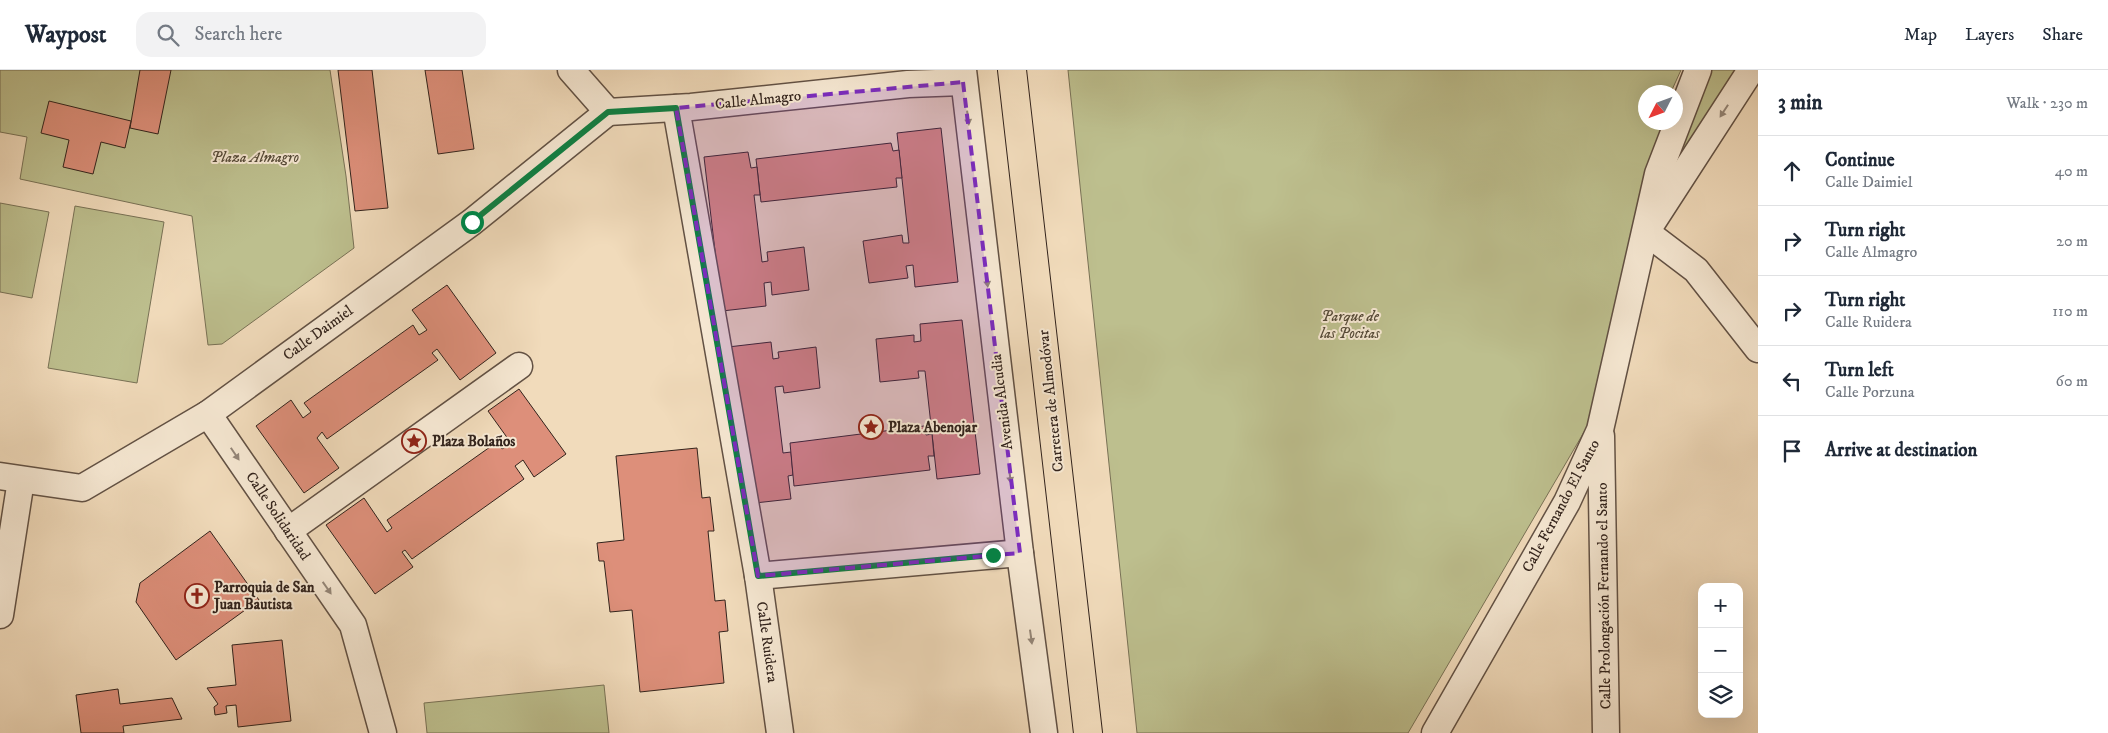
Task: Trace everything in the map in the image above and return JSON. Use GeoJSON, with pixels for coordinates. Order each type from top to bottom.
{"type":"FeatureCollection","features":[{"type":"Feature","properties":{"kind":"main road","name":"Carretera de Almodóvar"},"geometry":{"type":"LineString","coordinates":[[1012,70],[1088,733]]}},
{"type":"Feature","properties":{"kind":"street"},"geometry":{"type":"LineString","coordinates":[[572,70],[608,112]]}},
{"type":"Feature","properties":{"kind":"street","name":"Calle Fernando El Santo"},"geometry":{"type":"LineString","coordinates":[[1435,733],[1567,502],[1600,430],[1658,174],[1698,70]]}},
{"type":"Feature","properties":{"kind":"street","name":"Calle Fernando El Santo"},"geometry":{"type":"LineString","coordinates":[[1646,232],[1751,70]]}},
{"type":"Feature","properties":{"kind":"street","name":"Calle Almagro"},"geometry":{"type":"LineString","coordinates":[[608,112],[676,108],[908,84],[963,76]]}},
{"type":"Feature","properties":{"kind":"street","name":"Avenida Alcudia"},"geometry":{"type":"LineString","coordinates":[[963,76],[1020,553],[1044,733]]}},
{"type":"Feature","properties":{"kind":"street","name":"Calle Ruidera"},"geometry":{"type":"LineString","coordinates":[[676,108],[758,576],[780,733]]}},
{"type":"Feature","properties":{"kind":"street","name":"Calle Daimiel"},"geometry":{"type":"LineString","coordinates":[[11,478],[82,488],[208,414],[472,222],[608,112]]}},
{"type":"Feature","properties":{"kind":"street"},"geometry":{"type":"LineString","coordinates":[[1646,232],[1696,270],[1758,349]]}},
{"type":"Feature","properties":{"kind":"street"},"geometry":{"type":"LineString","coordinates":[[288,532],[519,366]]}},
{"type":"Feature","properties":{"kind":"street","name":"Calle Solidaridad"},"geometry":{"type":"LineString","coordinates":[[208,414],[353,625],[382,733]]}},
{"type":"Feature","properties":{"kind":"street","name":"Calle Prolongación Fernando el Santo"},"geometry":{"type":"LineString","coordinates":[[1600,430],[1606,733]]}},
{"type":"Feature","properties":{"kind":"street"},"geometry":{"type":"LineString","coordinates":[[0,615],[11,478]]}},
{"type":"Feature","properties":{"kind":"street"},"geometry":{"type":"LineString","coordinates":[[758,576],[1020,553]]}},
{"type":"Feature","properties":{"kind":"highlighted area"},"geometry":{"type":"Polygon","coordinates":[[[963,82],[1020,553],[758,576],[676,108],[963,82]]]}},
{"type":"Feature","properties":{"kind":"green space","name":"Plaza Almagro"},"geometry":{"type":"Polygon","coordinates":[[[0,70],[330,70],[346,176],[354,248],[222,344],[208,345],[192,216],[20,179],[27,137],[0,132],[0,70]]]}},
{"type":"Feature","properties":{"kind":"green space","name":"Parque de las Pocitas"},"geometry":{"type":"Polygon","coordinates":[[[1068,70],[1681,70],[1674,85],[1638,85],[1638,130],[1660,130],[1587,427],[1408,733],[1137,733],[1068,70]]]}},
{"type":"Feature","properties":{"kind":"green space"},"geometry":{"type":"Polygon","coordinates":[[[1699,70],[1754,70],[1646,232],[1679,130],[1683,130],[1683,119],[1699,70]]]}},
{"type":"Feature","properties":{"kind":"green space"},"geometry":{"type":"Polygon","coordinates":[[[0,203],[49,212],[32,298],[0,292],[0,203]]]}},
{"type":"Feature","properties":{"kind":"green space"},"geometry":{"type":"Polygon","coordinates":[[[75,206],[164,222],[137,383],[48,368],[75,206]]]}},
{"type":"Feature","properties":{"kind":"green space"},"geometry":{"type":"Polygon","coordinates":[[[604,685],[609,733],[427,733],[424,703],[604,685]]]}},
{"type":"Feature","properties":{"kind":"building"},"geometry":{"type":"Polygon","coordinates":[[[140,70],[171,70],[158,134],[130,128],[140,70]]]}},
{"type":"Feature","properties":{"kind":"building"},"geometry":{"type":"Polygon","coordinates":[[[338,70],[372,70],[388,208],[355,211],[338,70]]]}},
{"type":"Feature","properties":{"kind":"building"},"geometry":{"type":"Polygon","coordinates":[[[425,70],[462,70],[474,149],[438,154],[425,70]]]}},
{"type":"Feature","properties":{"kind":"building"},"geometry":{"type":"Polygon","coordinates":[[[49,101],[131,121],[125,148],[101,142],[93,174],[63,167],[69,140],[41,133],[49,101]]]}},
{"type":"Feature","properties":{"kind":"building"},"geometry":{"type":"Polygon","coordinates":[[[941,128],[958,282],[915,287],[913,265],[906,266],[908,278],[869,283],[863,241],[902,235],[903,243],[909,243],[897,133],[941,128]]]}},
{"type":"Feature","properties":{"kind":"building"},"geometry":{"type":"Polygon","coordinates":[[[891,143],[893,151],[899,150],[902,178],[896,178],[897,187],[761,202],[756,159],[891,143]]]}},
{"type":"Feature","properties":{"kind":"building"},"geometry":{"type":"Polygon","coordinates":[[[748,152],[751,168],[757,167],[760,195],[754,195],[762,262],[768,261],[767,252],[804,247],[809,290],[772,295],[771,282],[764,283],[766,306],[722,311],[704,157],[748,152]]]}},
{"type":"Feature","properties":{"kind":"building"},"geometry":{"type":"Polygon","coordinates":[[[447,285],[496,353],[460,380],[437,349],[432,353],[438,360],[327,439],[322,432],[317,438],[339,468],[304,493],[256,426],[291,400],[303,418],[311,412],[304,403],[413,325],[419,335],[427,330],[412,310],[447,285]]]}},
{"type":"Feature","properties":{"kind":"building"},"geometry":{"type":"Polygon","coordinates":[[[962,320],[980,474],[937,479],[925,371],[918,371],[919,378],[880,382],[876,339],[914,335],[914,342],[921,341],[920,324],[962,320]]]}},
{"type":"Feature","properties":{"kind":"building"},"geometry":{"type":"Polygon","coordinates":[[[771,342],[773,359],[779,358],[778,352],[816,347],[820,388],[784,393],[783,386],[775,387],[783,453],[791,452],[793,475],[788,476],[791,499],[746,504],[728,347],[771,342]]]}},
{"type":"Feature","properties":{"kind":"building"},"geometry":{"type":"Polygon","coordinates":[[[519,389],[566,454],[534,477],[523,460],[515,466],[524,479],[412,559],[405,550],[402,552],[413,567],[375,594],[326,525],[364,498],[387,532],[392,528],[387,520],[497,442],[502,449],[511,443],[488,411],[519,389]]]}},
{"type":"Feature","properties":{"kind":"building"},"geometry":{"type":"Polygon","coordinates":[[[924,426],[926,435],[932,434],[934,456],[928,456],[930,470],[794,486],[790,443],[924,426]]]}},
{"type":"Feature","properties":{"kind":"building"},"geometry":{"type":"Polygon","coordinates":[[[697,448],[702,498],[710,497],[714,531],[708,531],[715,601],[725,600],[728,631],[719,632],[724,683],[640,692],[632,610],[610,612],[604,561],[599,561],[597,543],[624,540],[616,456],[697,448]]]}},
{"type":"Feature","properties":{"kind":"building","name":"Parroquia de San Juan Bautista"},"geometry":{"type":"Polygon","coordinates":[[[210,531],[259,600],[176,660],[136,602],[140,583],[210,531]]]}},
{"type":"Feature","properties":{"kind":"building"},"geometry":{"type":"Polygon","coordinates":[[[282,640],[291,721],[238,727],[236,705],[226,706],[227,713],[215,715],[214,707],[218,704],[207,688],[236,685],[232,645],[282,640]]]}},
{"type":"Feature","properties":{"kind":"building"},"geometry":{"type":"Polygon","coordinates":[[[118,689],[120,704],[172,698],[182,719],[123,726],[124,733],[81,733],[76,695],[118,689]]]}},
{"type":"Feature","properties":{"kind":"place","name":"Plaza Abenojar"},"geometry":{"type":"Point","coordinates":[871,427]}},
{"type":"Feature","properties":{"kind":"place","name":"Plaza Bolaños"},"geometry":{"type":"Point","coordinates":[414,441]}},
{"type":"Feature","properties":{"kind":"place","name":"Parroquia de San Juan Bautista"},"geometry":{"type":"Point","coordinates":[197,596]}},
{"type":"Feature","properties":{"kind":"route"},"geometry":{"type":"LineString","coordinates":[[472,222],[608,112],[676,108],[758,576],[993,555]]}}]}
